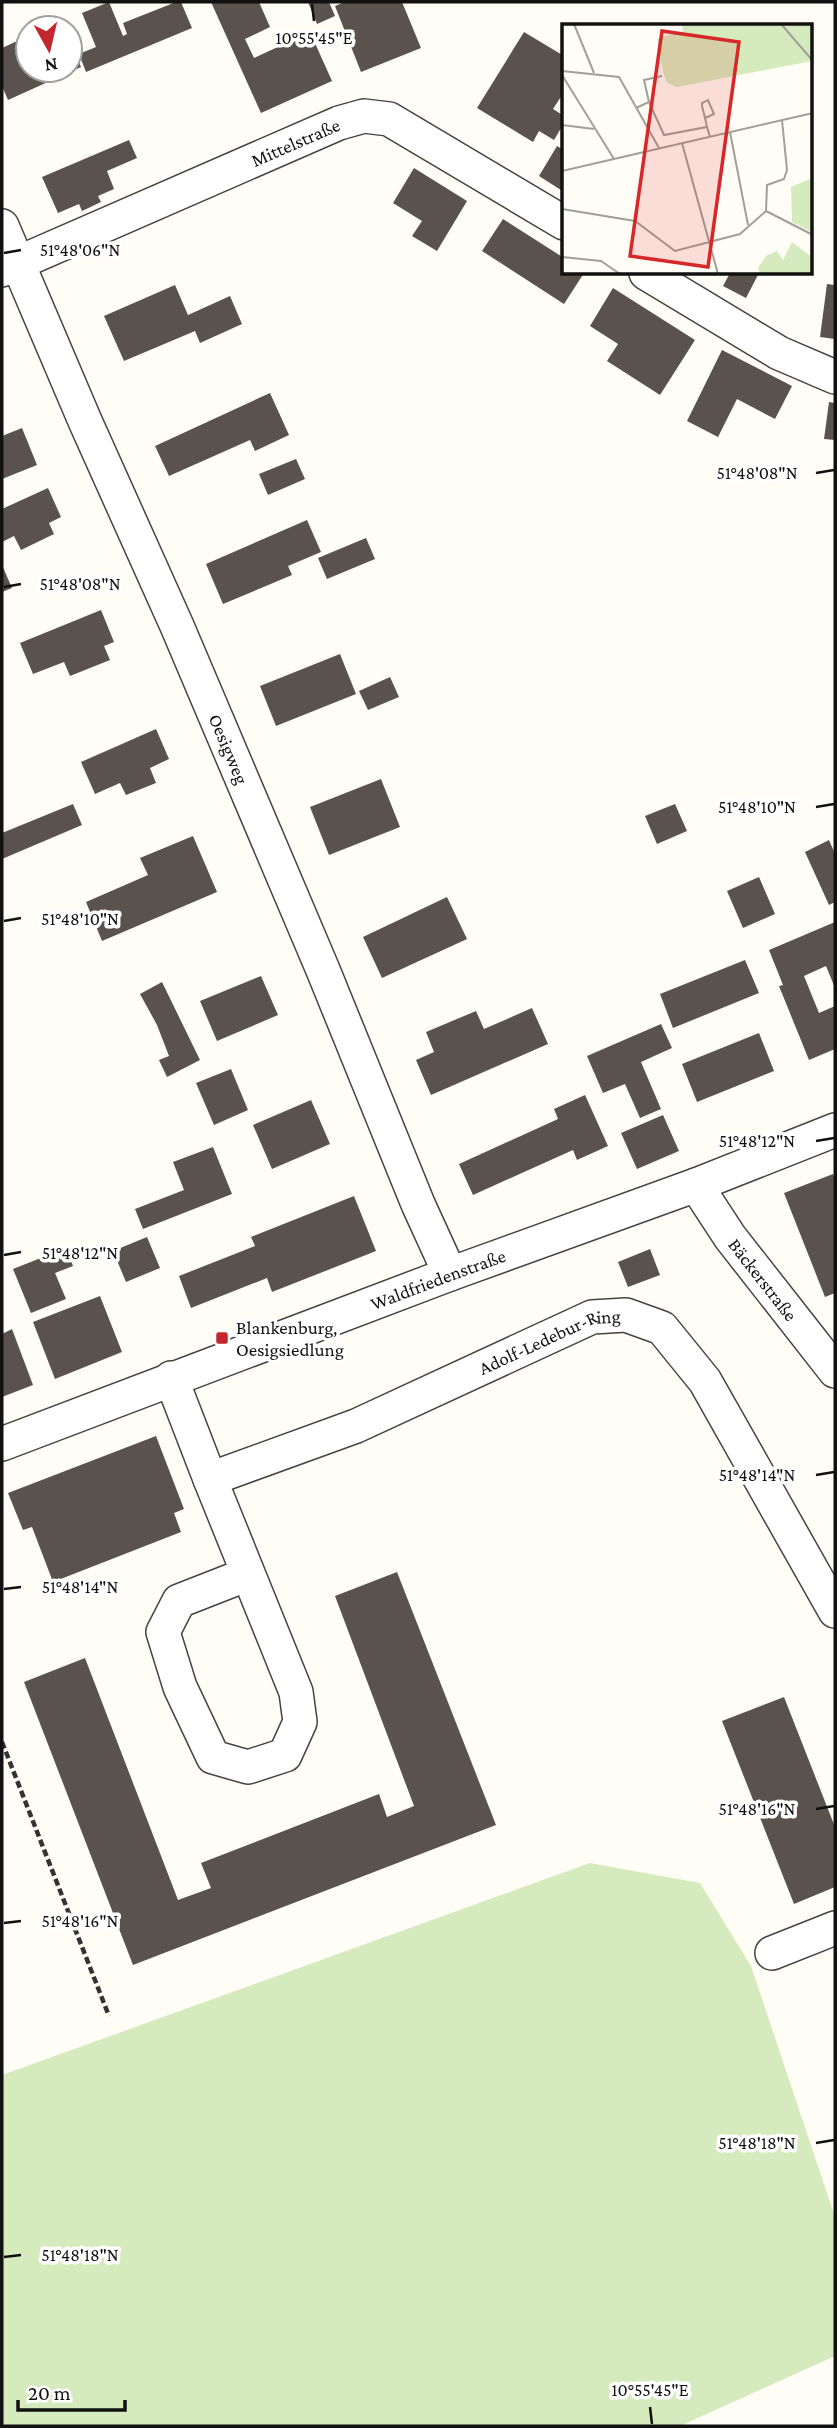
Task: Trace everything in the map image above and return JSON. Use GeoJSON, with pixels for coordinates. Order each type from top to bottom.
{"type":"FeatureCollection","features":[{"type":"Feature","properties":{"kind":"street","name":"Mittelstraße"},"geometry":{"type":"LineString","coordinates":[[10,267],[340,123],[364,116],[389,119],[562,222]]}},
{"type":"Feature","properties":{"kind":"street","name":"Oesigweg"},"geometry":{"type":"LineString","coordinates":[[2,226],[10,267],[85,421],[188,651],[323,970],[418,1204],[450,1274]]}},
{"type":"Feature","properties":{"kind":"street"},"geometry":{"type":"LineString","coordinates":[[649,275],[779,352],[835,377]]}},
{"type":"Feature","properties":{"kind":"street","name":"Waldfriedenstraße"},"geometry":{"type":"LineString","coordinates":[[2,1444],[171,1378],[696,1185],[835,1130]]}},
{"type":"Feature","properties":{"kind":"street","name":"Bäckerstraße"},"geometry":{"type":"LineString","coordinates":[[696,1185],[730,1237],[835,1371]]}},
{"type":"Feature","properties":{"kind":"street","name":"Adolf-Ledebur-Ring"},"geometry":{"type":"LineString","coordinates":[[210,1479],[356,1426],[592,1317],[626,1314],[662,1328],[705,1381],[835,1611]]}},
{"type":"Feature","properties":{"kind":"street"},"geometry":{"type":"LineString","coordinates":[[171,1378],[296,1692],[300,1722],[285,1755],[248,1767],[213,1757],[180,1687],[163,1632],[179,1601],[248,1574]]}},
{"type":"Feature","properties":{"kind":"street"},"geometry":{"type":"LineString","coordinates":[[772,1953],[835,1928]]}},
{"type":"Feature","properties":{"kind":"path"},"geometry":{"type":"LineString","coordinates":[[2,1742],[109,2016]]}},
{"type":"Feature","properties":{"kind":"green space"},"geometry":{"type":"Polygon","coordinates":[[[590,1863],[700,1883],[751,1966],[835,2217],[835,2356],[680,2426],[2,2426],[2,2075],[590,1863]]]}},
{"type":"Feature","properties":{"kind":"building"},"geometry":{"type":"Polygon","coordinates":[[[109,2],[123,36],[127,34],[123,23],[181,2],[192,28],[86,72],[84,52],[96,47],[82,13],[109,2]]]}},
{"type":"Feature","properties":{"kind":"building"},"geometry":{"type":"Polygon","coordinates":[[[211,2],[259,2],[270,27],[245,39],[254,58],[310,32],[332,81],[261,113],[211,2]]]}},
{"type":"Feature","properties":{"kind":"building"},"geometry":{"type":"Polygon","coordinates":[[[308,2],[329,2],[335,16],[317,24],[308,2]]]}},
{"type":"Feature","properties":{"kind":"building"},"geometry":{"type":"Polygon","coordinates":[[[345,2],[402,2],[421,48],[361,72],[335,6],[345,2]]]}},
{"type":"Feature","properties":{"kind":"building"},"geometry":{"type":"Polygon","coordinates":[[[524,32],[562,55],[562,95],[553,109],[562,115],[562,126],[554,140],[539,131],[533,142],[477,108],[524,32]]]}},
{"type":"Feature","properties":{"kind":"building"},"geometry":{"type":"Polygon","coordinates":[[[14,42],[14,84],[43,84],[8,100],[2,86],[2,48],[14,42]]]}},
{"type":"Feature","properties":{"kind":"building"},"geometry":{"type":"Polygon","coordinates":[[[129,140],[137,158],[107,171],[114,189],[98,196],[101,202],[82,211],[79,204],[58,213],[42,177],[129,140]]]}},
{"type":"Feature","properties":{"kind":"building"},"geometry":{"type":"Polygon","coordinates":[[[557,146],[562,149],[562,191],[539,176],[557,146]]]}},
{"type":"Feature","properties":{"kind":"building"},"geometry":{"type":"Polygon","coordinates":[[[414,168],[467,201],[437,251],[412,236],[422,221],[393,203],[414,168]]]}},
{"type":"Feature","properties":{"kind":"building"},"geometry":{"type":"Polygon","coordinates":[[[503,219],[562,257],[562,275],[583,275],[564,304],[482,251],[503,219]]]}},
{"type":"Feature","properties":{"kind":"building"},"geometry":{"type":"Polygon","coordinates":[[[729,275],[758,275],[746,298],[723,286],[729,275]]]}},
{"type":"Feature","properties":{"kind":"building"},"geometry":{"type":"Polygon","coordinates":[[[827,284],[835,285],[835,339],[820,337],[827,284]]]}},
{"type":"Feature","properties":{"kind":"building"},"geometry":{"type":"Polygon","coordinates":[[[175,285],[188,315],[230,296],[242,324],[200,343],[195,331],[124,361],[104,316],[175,285]]]}},
{"type":"Feature","properties":{"kind":"building"},"geometry":{"type":"Polygon","coordinates":[[[613,288],[695,340],[660,395],[607,361],[618,344],[590,326],[613,288]]]}},
{"type":"Feature","properties":{"kind":"building"},"geometry":{"type":"Polygon","coordinates":[[[722,350],[792,386],[775,419],[737,399],[718,437],[687,421],[722,350]]]}},
{"type":"Feature","properties":{"kind":"building"},"geometry":{"type":"Polygon","coordinates":[[[270,393],[289,435],[255,451],[250,440],[169,476],[155,446],[270,393]]]}},
{"type":"Feature","properties":{"kind":"building"},"geometry":{"type":"Polygon","coordinates":[[[829,402],[835,403],[835,440],[824,439],[829,402]]]}},
{"type":"Feature","properties":{"kind":"building"},"geometry":{"type":"Polygon","coordinates":[[[22,428],[37,465],[2,479],[2,436],[22,428]]]}},
{"type":"Feature","properties":{"kind":"building"},"geometry":{"type":"Polygon","coordinates":[[[296,459],[305,479],[268,495],[259,474],[296,459]]]}},
{"type":"Feature","properties":{"kind":"building"},"geometry":{"type":"Polygon","coordinates":[[[48,488],[61,517],[49,523],[54,534],[21,550],[14,536],[2,542],[2,509],[48,488]]]}},
{"type":"Feature","properties":{"kind":"building"},"geometry":{"type":"Polygon","coordinates":[[[307,520],[321,552],[288,566],[292,575],[223,604],[206,564],[307,520]]]}},
{"type":"Feature","properties":{"kind":"building"},"geometry":{"type":"Polygon","coordinates":[[[366,538],[375,559],[327,579],[318,558],[366,538]]]}},
{"type":"Feature","properties":{"kind":"building"},"geometry":{"type":"Polygon","coordinates":[[[2,565],[12,588],[2,592],[2,565]]]}},
{"type":"Feature","properties":{"kind":"building"},"geometry":{"type":"Polygon","coordinates":[[[101,610],[114,642],[104,646],[110,660],[70,676],[64,662],[33,674],[20,643],[101,610]]]}},
{"type":"Feature","properties":{"kind":"building"},"geometry":{"type":"Polygon","coordinates":[[[340,654],[356,694],[276,726],[260,686],[340,654]]]}},
{"type":"Feature","properties":{"kind":"building"},"geometry":{"type":"Polygon","coordinates":[[[390,677],[399,697],[368,710],[359,691],[390,677]]]}},
{"type":"Feature","properties":{"kind":"building"},"geometry":{"type":"Polygon","coordinates":[[[156,729],[169,759],[150,768],[156,783],[126,795],[120,783],[95,794],[81,762],[156,729]]]}},
{"type":"Feature","properties":{"kind":"building"},"geometry":{"type":"Polygon","coordinates":[[[381,779],[400,827],[329,855],[310,807],[381,779]]]}},
{"type":"Feature","properties":{"kind":"building"},"geometry":{"type":"Polygon","coordinates":[[[73,804],[82,825],[2,859],[2,833],[73,804]]]}},
{"type":"Feature","properties":{"kind":"building"},"geometry":{"type":"Polygon","coordinates":[[[675,804],[687,831],[657,844],[645,816],[675,804]]]}},
{"type":"Feature","properties":{"kind":"building"},"geometry":{"type":"Polygon","coordinates":[[[193,836],[217,892],[102,941],[86,902],[148,875],[140,858],[193,836]]]}},
{"type":"Feature","properties":{"kind":"building"},"geometry":{"type":"Polygon","coordinates":[[[829,840],[835,854],[835,902],[829,905],[805,852],[829,840]]]}},
{"type":"Feature","properties":{"kind":"building"},"geometry":{"type":"Polygon","coordinates":[[[759,877],[775,914],[743,928],[727,891],[759,877]]]}},
{"type":"Feature","properties":{"kind":"building"},"geometry":{"type":"Polygon","coordinates":[[[447,897],[467,939],[382,978],[363,937],[447,897]]]}},
{"type":"Feature","properties":{"kind":"building"},"geometry":{"type":"Polygon","coordinates":[[[835,922],[835,988],[826,966],[804,976],[819,1013],[835,1006],[835,1049],[809,1060],[779,986],[783,985],[769,950],[835,922]]]}},
{"type":"Feature","properties":{"kind":"building"},"geometry":{"type":"Polygon","coordinates":[[[745,960],[759,993],[673,1028],[660,994],[745,960]]]}},
{"type":"Feature","properties":{"kind":"building"},"geometry":{"type":"Polygon","coordinates":[[[261,976],[278,1015],[217,1041],[200,1001],[261,976]]]}},
{"type":"Feature","properties":{"kind":"building"},"geometry":{"type":"Polygon","coordinates":[[[162,982],[200,1060],[167,1077],[159,1060],[169,1056],[157,1025],[140,994],[162,982]]]}},
{"type":"Feature","properties":{"kind":"building"},"geometry":{"type":"Polygon","coordinates":[[[532,1008],[548,1044],[431,1095],[416,1060],[434,1052],[426,1032],[476,1011],[484,1029],[532,1008]]]}},
{"type":"Feature","properties":{"kind":"building"},"geometry":{"type":"Polygon","coordinates":[[[661,1024],[672,1048],[641,1062],[661,1109],[640,1118],[625,1084],[603,1093],[587,1056],[661,1024]]]}},
{"type":"Feature","properties":{"kind":"building"},"geometry":{"type":"Polygon","coordinates":[[[759,1033],[774,1071],[697,1102],[682,1064],[759,1033]]]}},
{"type":"Feature","properties":{"kind":"building"},"geometry":{"type":"Polygon","coordinates":[[[231,1069],[248,1110],[214,1125],[196,1083],[231,1069]]]}},
{"type":"Feature","properties":{"kind":"building"},"geometry":{"type":"Polygon","coordinates":[[[585,1095],[608,1146],[577,1160],[573,1150],[473,1195],[459,1164],[558,1119],[554,1109],[585,1095]]]}},
{"type":"Feature","properties":{"kind":"building"},"geometry":{"type":"Polygon","coordinates":[[[311,1100],[330,1144],[272,1169],[253,1125],[311,1100]]]}},
{"type":"Feature","properties":{"kind":"building"},"geometry":{"type":"Polygon","coordinates":[[[663,1115],[679,1151],[637,1169],[621,1133],[663,1115]]]}},
{"type":"Feature","properties":{"kind":"building"},"geometry":{"type":"Polygon","coordinates":[[[213,1147],[232,1194],[143,1229],[135,1209],[184,1190],[173,1162],[213,1147]]]}},
{"type":"Feature","properties":{"kind":"building"},"geometry":{"type":"Polygon","coordinates":[[[833,1174],[835,1293],[825,1297],[784,1193],[833,1174]]]}},
{"type":"Feature","properties":{"kind":"building"},"geometry":{"type":"Polygon","coordinates":[[[354,1196],[376,1251],[272,1292],[267,1278],[191,1308],[179,1276],[255,1246],[251,1237],[354,1196]]]}},
{"type":"Feature","properties":{"kind":"building"},"geometry":{"type":"Polygon","coordinates":[[[147,1237],[160,1268],[126,1282],[113,1251],[147,1237]]]}},
{"type":"Feature","properties":{"kind":"building"},"geometry":{"type":"Polygon","coordinates":[[[66,1248],[73,1266],[55,1273],[66,1299],[31,1313],[13,1269],[66,1248]]]}},
{"type":"Feature","properties":{"kind":"building"},"geometry":{"type":"Polygon","coordinates":[[[650,1249],[660,1275],[628,1287],[618,1262],[650,1249]]]}},
{"type":"Feature","properties":{"kind":"building"},"geometry":{"type":"Polygon","coordinates":[[[100,1296],[122,1352],[55,1379],[33,1322],[100,1296]]]}},
{"type":"Feature","properties":{"kind":"building"},"geometry":{"type":"Polygon","coordinates":[[[12,1329],[33,1385],[2,1397],[2,1334],[12,1329]]]}},
{"type":"Feature","properties":{"kind":"building"},"geometry":{"type":"Polygon","coordinates":[[[156,1436],[184,1509],[174,1513],[181,1532],[53,1582],[32,1527],[23,1530],[8,1493],[156,1436]]]}},
{"type":"Feature","properties":{"kind":"building"},"geometry":{"type":"Polygon","coordinates":[[[397,1572],[496,1825],[133,1965],[24,1682],[85,1658],[178,1900],[211,1888],[201,1863],[379,1794],[387,1817],[414,1806],[335,1596],[397,1572]]]}},
{"type":"Feature","properties":{"kind":"building"},"geometry":{"type":"Polygon","coordinates":[[[784,1697],[835,1827],[835,1887],[794,1904],[722,1721],[784,1697]]]}},
{"type":"Feature","properties":{"kind":"place","name":"Blankenburg, Oesigsiedlung"},"geometry":{"type":"Point","coordinates":[222,1338]}}]}
